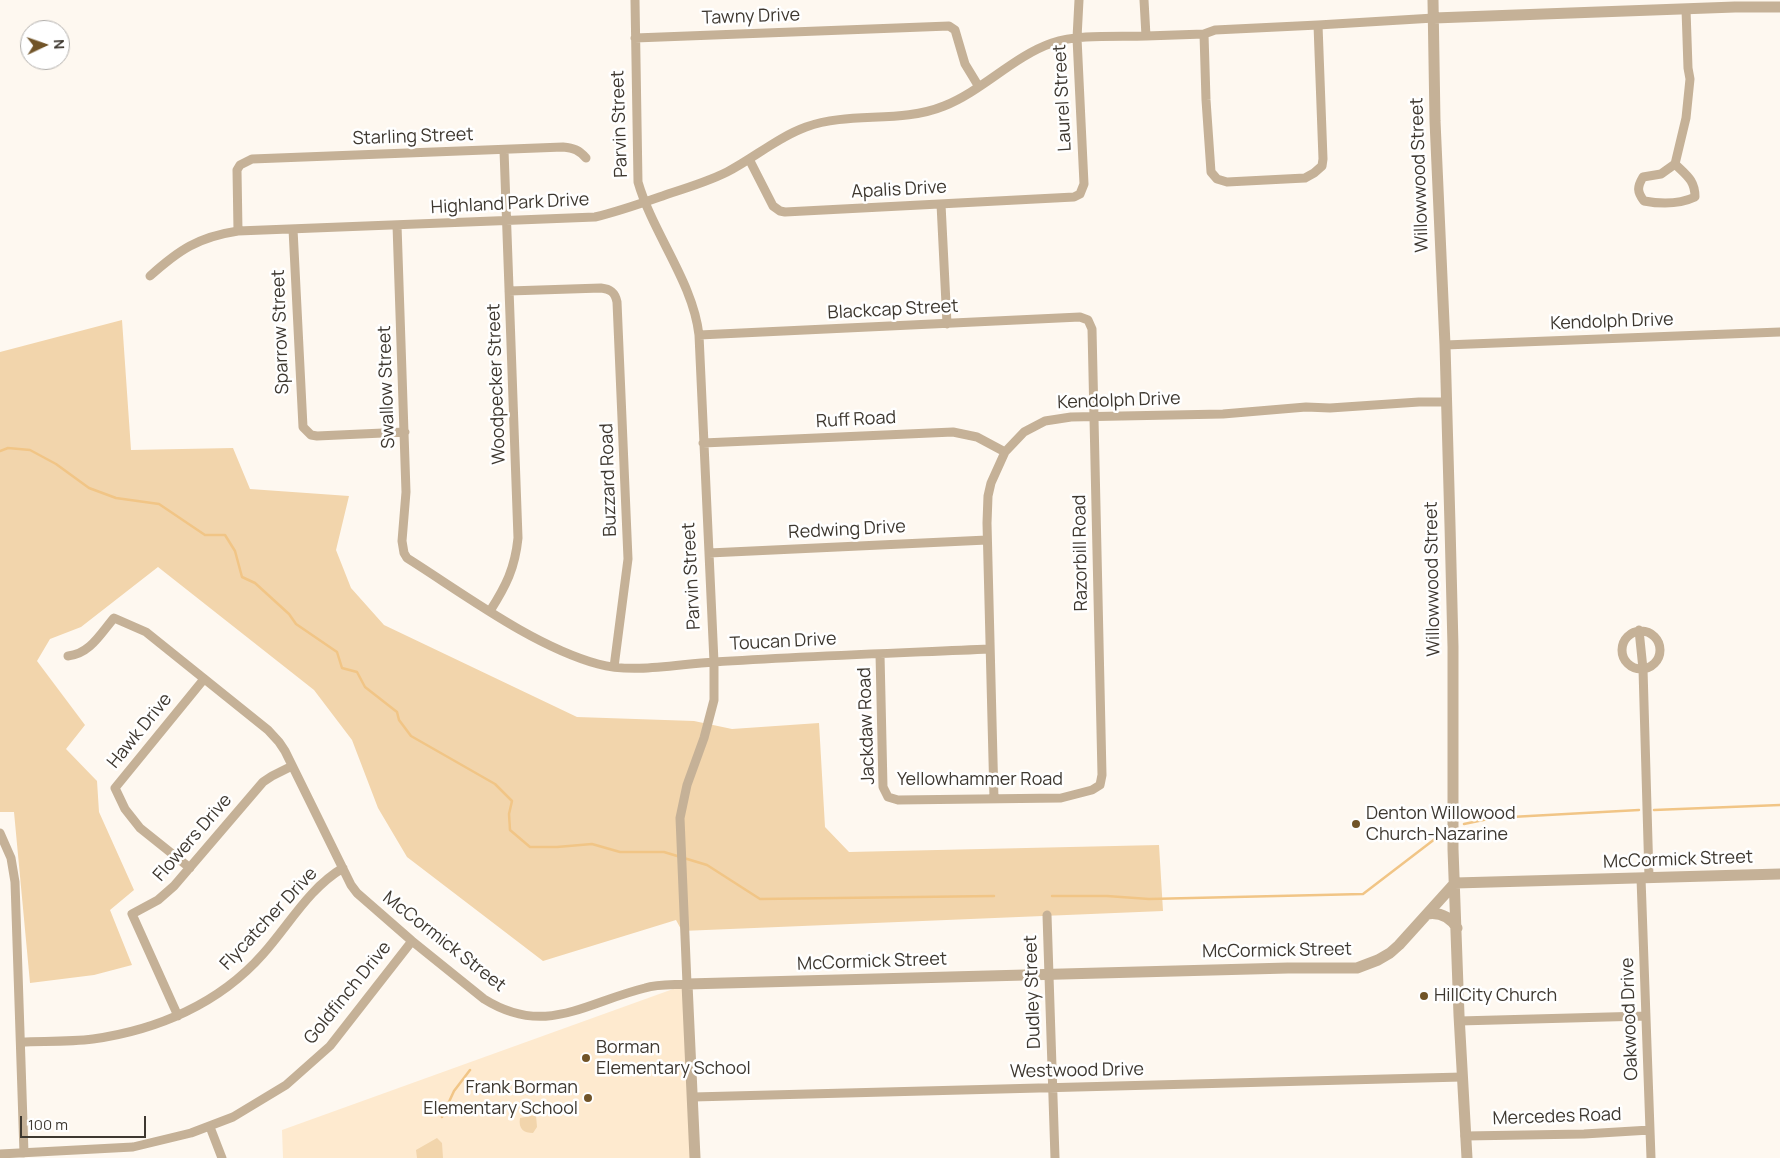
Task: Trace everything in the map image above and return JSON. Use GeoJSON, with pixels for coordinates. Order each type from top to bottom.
{"type":"FeatureCollection","features":[{"type":"Feature","properties":{"kind":"street","name":"Parvin Street"},"geometry":{"type":"LineString","coordinates":[[635,0],[638,182],[644,202],[691,300],[697,320],[704,443],[714,700],[704,738],[687,785],[680,818],[688,1042],[693,1097],[695,1158]]}},
{"type":"Feature","properties":{"kind":"street","name":"Laurel Street"},"geometry":{"type":"LineString","coordinates":[[1079,0],[1077,38],[1084,184],[1080,194]]}},
{"type":"Feature","properties":{"kind":"street"},"geometry":{"type":"LineString","coordinates":[[1144,0],[1146,36]]}},
{"type":"Feature","properties":{"kind":"street","name":"Willowwood Street"},"geometry":{"type":"LineString","coordinates":[[1433,0],[1435,121],[1447,402],[1452,628],[1453,849],[1467,1158]]}},
{"type":"Feature","properties":{"kind":"street"},"geometry":{"type":"LineString","coordinates":[[1434,18],[1686,8],[1735,3],[1780,7]]}},
{"type":"Feature","properties":{"kind":"street"},"geometry":{"type":"LineString","coordinates":[[1675,164],[1691,180],[1695,187],[1695,197],[1687,201],[1654,203],[1644,201],[1638,194],[1638,186],[1643,177],[1661,174],[1675,164],[1686,118],[1690,79],[1686,8]]}},
{"type":"Feature","properties":{"kind":"street","name":"Highland Park Drive"},"geometry":{"type":"LineString","coordinates":[[150,276],[187,246],[204,238],[238,231],[595,217],[712,179],[791,134],[807,127],[837,120],[892,117],[928,112],[961,98],[1036,51],[1062,40],[1204,34],[1214,30],[1318,26],[1434,18]]}},
{"type":"Feature","properties":{"kind":"street","name":"Tawny Drive"},"geometry":{"type":"LineString","coordinates":[[635,38],[949,26],[955,30],[965,64],[979,87]]}},
{"type":"Feature","properties":{"kind":"street"},"geometry":{"type":"LineString","coordinates":[[1204,34],[1211,172],[1217,179],[1227,182],[1305,178],[1322,166],[1323,159],[1318,26]]}},
{"type":"Feature","properties":{"kind":"street","name":"Starling Street"},"geometry":{"type":"LineString","coordinates":[[238,231],[236,178],[240,165],[252,159],[564,147],[580,151],[586,158]]}},
{"type":"Feature","properties":{"kind":"street","name":"Woodpecker Street"},"geometry":{"type":"LineString","coordinates":[[490,611],[503,591],[511,573],[516,556],[518,538],[504,150]]}},
{"type":"Feature","properties":{"kind":"street","name":"Apalis Drive"},"geometry":{"type":"LineString","coordinates":[[749,158],[767,190],[771,202],[780,211],[1069,198],[1080,194]]}},
{"type":"Feature","properties":{"kind":"street"},"geometry":{"type":"LineString","coordinates":[[941,204],[947,324]]}},
{"type":"Feature","properties":{"kind":"street","name":"Swallow Street"},"geometry":{"type":"LineString","coordinates":[[397,226],[406,492],[403,547]]}},
{"type":"Feature","properties":{"kind":"street","name":"Sparrow Street"},"geometry":{"type":"LineString","coordinates":[[293,229],[301,421],[303,427],[306,432],[317,436],[404,432]]}},
{"type":"Feature","properties":{"kind":"street","name":"Buzzard Road"},"geometry":{"type":"LineString","coordinates":[[509,291],[601,288],[613,291],[618,302],[628,544],[626,579],[614,667]]}},
{"type":"Feature","properties":{"kind":"street","name":"Blackcap Street"},"geometry":{"type":"LineString","coordinates":[[698,335],[1080,317],[1088,320]]}},
{"type":"Feature","properties":{"kind":"street","name":"Razorbill Road"},"geometry":{"type":"LineString","coordinates":[[1088,320],[1092,329],[1102,765],[1100,785]]}},
{"type":"Feature","properties":{"kind":"street","name":"Kendolph Drive"},"geometry":{"type":"LineString","coordinates":[[1445,345],[1780,332]]}},
{"type":"Feature","properties":{"kind":"street","name":"Kendolph Drive"},"geometry":{"type":"LineString","coordinates":[[994,799],[987,540],[988,496],[997,467],[1005,452],[1024,432],[1045,421],[1071,417],[1231,413],[1306,407],[1330,408],[1447,402]]}},
{"type":"Feature","properties":{"kind":"street","name":"Ruff Road"},"geometry":{"type":"LineString","coordinates":[[704,443],[953,432],[977,437],[1005,452]]}},
{"type":"Feature","properties":{"kind":"street","name":"Redwing Drive"},"geometry":{"type":"LineString","coordinates":[[709,553],[987,540]]}},
{"type":"Feature","properties":{"kind":"street","name":"Toucan Drive"},"geometry":{"type":"LineString","coordinates":[[403,547],[407,558],[536,638],[572,655],[598,664],[614,667],[638,668],[714,662],[990,649]]}},
{"type":"Feature","properties":{"kind":"street","name":"McCormick Street"},"geometry":{"type":"LineString","coordinates":[[68,656],[75,656],[88,649],[114,618],[146,632],[273,735],[285,751],[351,885],[364,901],[484,999],[495,1006],[518,1015],[531,1017],[553,1017],[645,988],[687,984],[1288,968],[1358,968],[1390,953],[1455,883],[1780,874]]}},
{"type":"Feature","properties":{"kind":"street"},"geometry":{"type":"LineString","coordinates":[[1639,630],[1651,633],[1656,637],[1661,650],[1660,657],[1656,662],[1651,667],[1643,669],[1627,664],[1622,652],[1624,640],[1633,632],[1639,630]]}},
{"type":"Feature","properties":{"kind":"street","name":"Oakwood Drive"},"geometry":{"type":"LineString","coordinates":[[1639,630],[1643,669],[1645,1016],[1651,1158]]}},
{"type":"Feature","properties":{"kind":"street","name":"Jackdaw Road"},"geometry":{"type":"LineString","coordinates":[[880,654],[883,787],[888,796]]}},
{"type":"Feature","properties":{"kind":"street","name":"Hawk Drive"},"geometry":{"type":"LineString","coordinates":[[190,868],[140,828],[125,809],[115,788],[204,678]]}},
{"type":"Feature","properties":{"kind":"street","name":"Flowers Drive"},"geometry":{"type":"LineString","coordinates":[[178,1016],[132,914],[163,896],[190,868],[263,782],[292,766]]}},
{"type":"Feature","properties":{"kind":"street","name":"Yellowhammer Road"},"geometry":{"type":"LineString","coordinates":[[888,796],[898,800],[1061,798],[1092,790],[1100,785]]}},
{"type":"Feature","properties":{"kind":"street"},"geometry":{"type":"LineString","coordinates":[[0,833],[11,858],[15,882],[24,1153]]}},
{"type":"Feature","properties":{"kind":"street","name":"Flycatcher Drive"},"geometry":{"type":"LineString","coordinates":[[20,1042],[81,1040],[107,1036],[143,1029],[178,1016],[214,996],[247,972],[264,954],[317,888],[330,875],[343,868]]}},
{"type":"Feature","properties":{"kind":"street"},"geometry":{"type":"LineString","coordinates":[[1427,914],[1445,916],[1456,928]]}},
{"type":"Feature","properties":{"kind":"street","name":"Dudley Street"},"geometry":{"type":"LineString","coordinates":[[1047,915],[1055,1158]]}},
{"type":"Feature","properties":{"kind":"street","name":"Goldfinch Drive"},"geometry":{"type":"LineString","coordinates":[[0,1154],[133,1147],[167,1140],[210,1127],[258,1103],[286,1085],[330,1046],[412,941]]}},
{"type":"Feature","properties":{"kind":"street"},"geometry":{"type":"LineString","coordinates":[[1460,1021],[1645,1016]]}},
{"type":"Feature","properties":{"kind":"street","name":"Westwood Drive"},"geometry":{"type":"LineString","coordinates":[[693,1097],[1462,1076]]}},
{"type":"Feature","properties":{"kind":"street"},"geometry":{"type":"LineString","coordinates":[[210,1127],[222,1158]]}},
{"type":"Feature","properties":{"kind":"street","name":"Mercedes Road"},"geometry":{"type":"LineString","coordinates":[[1466,1136],[1650,1130]]}},
{"type":"Feature","properties":{"kind":"shaded area"},"geometry":{"type":"Polygon","coordinates":[[[122,320],[131,450],[233,448],[250,489],[349,496],[336,550],[351,588],[384,625],[577,717],[694,721],[732,729],[819,723],[825,827],[849,852],[1159,845],[1163,911],[682,931],[676,920],[543,961],[407,857],[378,808],[352,740],[314,690],[158,567],[81,627],[50,639],[37,661],[85,725],[66,749],[97,781],[99,812],[134,890],[110,910],[132,965],[94,975],[30,983],[14,812],[0,812],[0,352],[122,320]]]}},
{"type":"Feature","properties":{"kind":"shaded area","name":"Borman Elementary School"},"geometry":{"type":"Polygon","coordinates":[[[687,984],[695,1158],[283,1158],[282,1130],[687,984]]]}},
{"type":"Feature","properties":{"kind":"shaded area"},"geometry":{"type":"Polygon","coordinates":[[[536,1115],[537,1127],[533,1133],[522,1130],[520,1118],[536,1115]]]}},
{"type":"Feature","properties":{"kind":"shaded area"},"geometry":{"type":"Polygon","coordinates":[[[437,1138],[442,1143],[443,1158],[417,1158],[416,1150],[437,1138]]]}},
{"type":"Feature","properties":{"kind":"waterway"},"geometry":{"type":"LineString","coordinates":[[0,451],[8,448],[30,450],[56,464],[89,488],[116,498],[159,504],[205,535],[225,535],[235,551],[242,577],[255,583],[289,614],[296,624],[337,652],[342,668],[357,672],[365,687],[397,712],[399,720],[411,736],[495,784],[512,801],[509,814],[510,830],[530,847],[592,844],[620,852],[664,852],[707,865],[760,899],[994,896]]}},
{"type":"Feature","properties":{"kind":"waterway"},"geometry":{"type":"LineString","coordinates":[[1654,810],[1780,805]]}},
{"type":"Feature","properties":{"kind":"waterway"},"geometry":{"type":"LineString","coordinates":[[1464,824],[1493,818],[1639,810]]}},
{"type":"Feature","properties":{"kind":"waterway"},"geometry":{"type":"LineString","coordinates":[[1052,896],[1107,896],[1149,899],[1363,894],[1444,832]]}},
{"type":"Feature","properties":{"kind":"waterway"},"geometry":{"type":"LineString","coordinates":[[442,1117],[454,1091],[470,1070]]}},
{"type":"Feature","properties":{"kind":"waterway"},"geometry":{"type":"LineString","coordinates":[[447,1104],[460,1110]]}},
{"type":"Feature","properties":{"kind":"place","name":"Denton Willowood Church-Nazarine"},"geometry":{"type":"Point","coordinates":[1356,824]}},
{"type":"Feature","properties":{"kind":"place","name":"HillCity Church"},"geometry":{"type":"Point","coordinates":[1424,996]}},
{"type":"Feature","properties":{"kind":"place","name":"Borman Elementary School"},"geometry":{"type":"Point","coordinates":[586,1058]}},
{"type":"Feature","properties":{"kind":"place","name":"Frank Borman Elementary School"},"geometry":{"type":"Point","coordinates":[588,1098]}}]}
